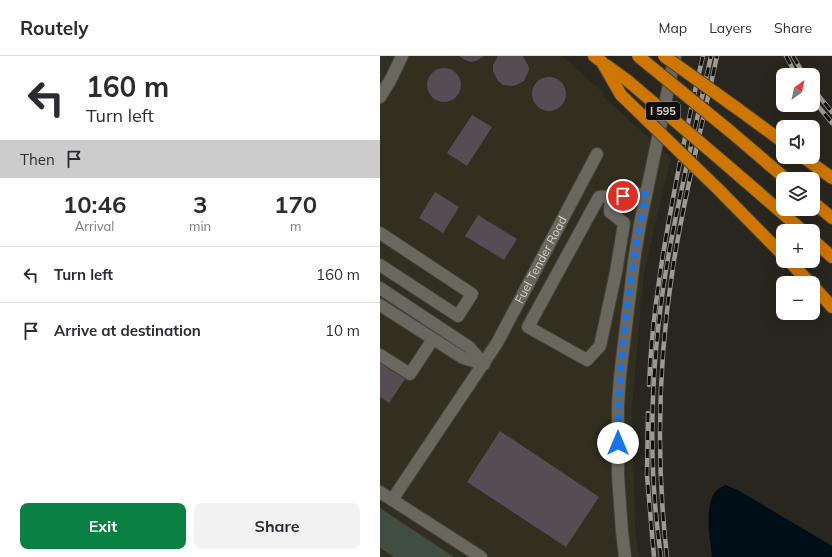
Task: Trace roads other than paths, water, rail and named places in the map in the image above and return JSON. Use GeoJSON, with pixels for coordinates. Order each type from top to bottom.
{"type":"FeatureCollection","features":[{"type":"Feature","properties":{"kind":"highway","name":"I 595"},"geometry":{"type":"LineString","coordinates":[[638,56],[778,172]]}},
{"type":"Feature","properties":{"kind":"highway"},"geometry":{"type":"LineString","coordinates":[[664,56],[776,137]]}},
{"type":"Feature","properties":{"kind":"highway","name":"I 595"},"geometry":{"type":"LineString","coordinates":[[598,59],[628,81],[795,224]]}},
{"type":"Feature","properties":{"kind":"highway"},"geometry":{"type":"LineString","coordinates":[[598,59],[621,95],[776,248]]}},
{"type":"Feature","properties":{"kind":"highway"},"geometry":{"type":"LineString","coordinates":[[813,164],[832,178]]}},
{"type":"Feature","properties":{"kind":"highway"},"geometry":{"type":"LineString","coordinates":[[820,208],[832,218]]}},
{"type":"Feature","properties":{"kind":"highway"},"geometry":{"type":"LineString","coordinates":[[820,246],[832,257]]}},
{"type":"Feature","properties":{"kind":"highway"},"geometry":{"type":"LineString","coordinates":[[796,268],[803,276]]}},
{"type":"Feature","properties":{"kind":"highway"},"geometry":{"type":"LineString","coordinates":[[820,294],[832,307]]}},
{"type":"Feature","properties":{"kind":"street"},"geometry":{"type":"LineString","coordinates":[[380,97],[402,56]]}},
{"type":"Feature","properties":{"kind":"street"},"geometry":{"type":"LineString","coordinates":[[625,557],[618,476],[618,405],[623,345],[633,269],[646,194],[676,56]]}},
{"type":"Feature","properties":{"kind":"street","name":"Fuel Tender Road"},"geometry":{"type":"LineString","coordinates":[[392,500],[484,364],[514,313],[597,154]]}},
{"type":"Feature","properties":{"kind":"street"},"geometry":{"type":"LineString","coordinates":[[610,196],[610,212],[624,223],[616,272],[600,346],[587,360],[528,327],[598,197],[610,196],[646,194]]}},
{"type":"Feature","properties":{"kind":"street"},"geometry":{"type":"LineString","coordinates":[[380,265],[458,316],[472,294],[381,235]]}},
{"type":"Feature","properties":{"kind":"street"},"geometry":{"type":"LineString","coordinates":[[380,288],[469,347],[484,364]]}},
{"type":"Feature","properties":{"kind":"street"},"geometry":{"type":"LineString","coordinates":[[380,305],[463,358],[484,364]]}},
{"type":"Feature","properties":{"kind":"street"},"geometry":{"type":"LineString","coordinates":[[380,355],[410,374],[433,339]]}},
{"type":"Feature","properties":{"kind":"street"},"geometry":{"type":"LineString","coordinates":[[380,492],[481,557]]}},
{"type":"Feature","properties":{"kind":"railway"},"geometry":{"type":"LineString","coordinates":[[649,385],[656,299],[665,242],[681,157],[703,56]]}},
{"type":"Feature","properties":{"kind":"railway"},"geometry":{"type":"LineString","coordinates":[[661,557],[654,484],[653,447],[654,373],[657,336],[667,264],[682,186],[711,56]]}},
{"type":"Feature","properties":{"kind":"railway"},"geometry":{"type":"LineString","coordinates":[[667,557],[663,521],[660,448],[660,412],[664,339],[677,240],[717,56]]}},
{"type":"Feature","properties":{"kind":"railway"},"geometry":{"type":"LineString","coordinates":[[786,56],[792,68]]}},
{"type":"Feature","properties":{"kind":"railway"},"geometry":{"type":"LineString","coordinates":[[793,56],[800,68]]}},
{"type":"Feature","properties":{"kind":"railway"},"geometry":{"type":"LineString","coordinates":[[820,97],[832,112]]}},
{"type":"Feature","properties":{"kind":"railway"},"geometry":{"type":"LineString","coordinates":[[820,108],[832,123]]}},
{"type":"Feature","properties":{"kind":"railway"},"geometry":{"type":"LineString","coordinates":[[648,413],[647,475],[654,557]]}}]}
